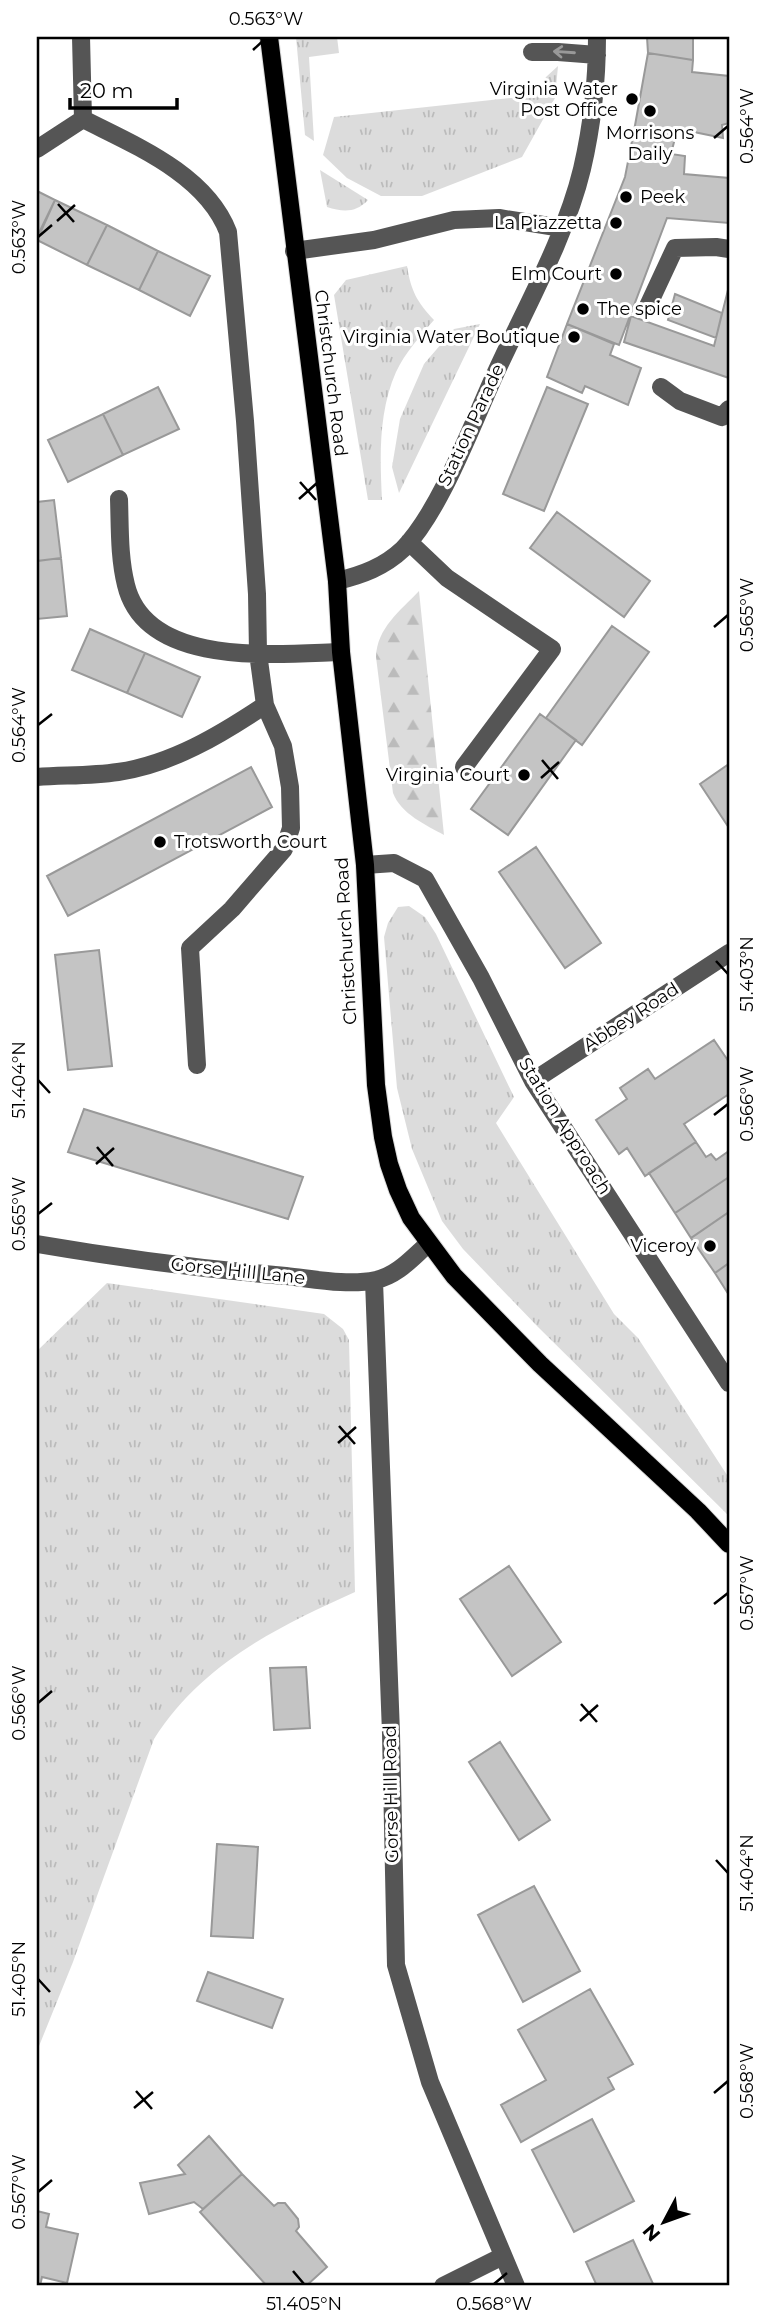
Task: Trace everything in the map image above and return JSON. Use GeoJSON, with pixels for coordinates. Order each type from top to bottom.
{"type":"FeatureCollection","features":[{"type":"Feature","properties":{"kind":"main road","name":"Christchurch Road"},"geometry":{"type":"LineString","coordinates":[[269,37],[337,581],[341,652],[365,865],[372,1035],[383,1137],[389,1164],[411,1218],[454,1276],[540,1364],[698,1511],[729,1544]]}},
{"type":"Feature","properties":{"kind":"street"},"geometry":{"type":"LineString","coordinates":[[81,37],[83,119]]}},
{"type":"Feature","properties":{"kind":"street","name":"Station Parade"},"geometry":{"type":"LineString","coordinates":[[337,581],[387,563],[409,542],[422,525],[452,469],[562,228],[581,170],[591,116],[597,37]]}},
{"type":"Feature","properties":{"kind":"street"},"geometry":{"type":"LineString","coordinates":[[532,52],[597,55]]}},
{"type":"Feature","properties":{"kind":"street"},"geometry":{"type":"LineString","coordinates":[[37,149],[83,119]]}},
{"type":"Feature","properties":{"kind":"street"},"geometry":{"type":"LineString","coordinates":[[83,119],[122,139],[198,186],[222,216],[228,232],[245,421],[257,594],[258,653],[265,705],[283,746],[290,787],[291,828],[284,849],[270,867],[232,909],[191,948],[197,1065]]}},
{"type":"Feature","properties":{"kind":"street"},"geometry":{"type":"LineString","coordinates":[[294,251],[374,240],[454,220],[499,218],[562,228]]}},
{"type":"Feature","properties":{"kind":"street"},"geometry":{"type":"LineString","coordinates":[[648,306],[675,248],[729,249]]}},
{"type":"Feature","properties":{"kind":"street"},"geometry":{"type":"LineString","coordinates":[[661,387],[680,401],[722,417],[729,409]]}},
{"type":"Feature","properties":{"kind":"street"},"geometry":{"type":"LineString","coordinates":[[120,499],[120,543],[126,586],[137,610],[157,630],[196,646],[234,654],[341,652]]}},
{"type":"Feature","properties":{"kind":"street"},"geometry":{"type":"LineString","coordinates":[[409,542],[447,578],[552,649],[464,767]]}},
{"type":"Feature","properties":{"kind":"street"},"geometry":{"type":"LineString","coordinates":[[37,777],[118,772],[159,762],[185,752],[265,705]]}},
{"type":"Feature","properties":{"kind":"street","name":"Station Approach"},"geometry":{"type":"LineString","coordinates":[[365,865],[394,863],[425,879],[481,978],[533,1081],[729,1383]]}},
{"type":"Feature","properties":{"kind":"street","name":"Abbey Road"},"geometry":{"type":"LineString","coordinates":[[533,1081],[729,953]]}},
{"type":"Feature","properties":{"kind":"street","name":"Gorse Hill Lane"},"geometry":{"type":"LineString","coordinates":[[37,1244],[118,1258],[342,1281],[374,1280],[389,1276],[428,1244]]}},
{"type":"Feature","properties":{"kind":"street","name":"Gorse Hill Road"},"geometry":{"type":"LineString","coordinates":[[374,1280],[391,1733],[396,1965],[430,2082],[516,2286]]}},
{"type":"Feature","properties":{"kind":"street"},"geometry":{"type":"LineString","coordinates":[[443,2286],[503,2256]]}},
{"type":"Feature","properties":{"kind":"green space"},"geometry":{"type":"Polygon","coordinates":[[[296,37],[337,37],[339,53],[309,57],[314,141],[305,135],[296,37]]]}},
{"type":"Feature","properties":{"kind":"green space"},"geometry":{"type":"Polygon","coordinates":[[[558,66],[555,98],[522,157],[422,196],[381,196],[347,178],[323,155],[334,117],[537,95],[546,77],[558,66]]]}},
{"type":"Feature","properties":{"kind":"green space"},"geometry":{"type":"Polygon","coordinates":[[[320,170],[368,200],[349,210],[327,207],[320,170]]]}},
{"type":"Feature","properties":{"kind":"green space"},"geometry":{"type":"Polygon","coordinates":[[[407,266],[416,296],[434,320],[404,358],[390,388],[383,419],[382,500],[368,500],[334,295],[346,280],[407,266]]]}},
{"type":"Feature","properties":{"kind":"green space"},"geometry":{"type":"Polygon","coordinates":[[[480,324],[399,493],[392,467],[400,419],[424,364],[454,329],[480,324]]]}},
{"type":"Feature","properties":{"kind":"green space"},"geometry":{"type":"Polygon","coordinates":[[[419,591],[444,835],[408,813],[393,793],[376,657],[380,637],[385,629],[419,591]]]}},
{"type":"Feature","properties":{"kind":"green space"},"geometry":{"type":"Polygon","coordinates":[[[409,906],[425,917],[436,934],[514,1097],[496,1123],[614,1314],[638,1338],[729,1478],[729,1516],[538,1327],[463,1249],[442,1221],[412,1149],[397,1088],[384,937],[388,923],[398,907],[409,906]]]}},
{"type":"Feature","properties":{"kind":"green space"},"geometry":{"type":"Polygon","coordinates":[[[107,1283],[324,1314],[343,1329],[349,1340],[355,1592],[297,1619],[243,1650],[195,1689],[154,1739],[73,1962],[37,2051],[37,1351],[107,1283]]]}},
{"type":"Feature","properties":{"kind":"building"},"geometry":{"type":"Polygon","coordinates":[[[647,37],[693,37],[693,60],[648,53],[647,37]]]}},
{"type":"Feature","properties":{"kind":"building"},"geometry":{"type":"Polygon","coordinates":[[[648,53],[693,60],[692,72],[729,76],[729,123],[722,125],[723,138],[679,129],[675,138],[634,131],[648,53]]]}},
{"type":"Feature","properties":{"kind":"building","name":"Elm Court"},"geometry":{"type":"Polygon","coordinates":[[[634,131],[675,138],[671,154],[685,156],[684,174],[729,178],[729,223],[667,218],[619,345],[567,324],[625,177],[634,131]]]}},
{"type":"Feature","properties":{"kind":"building"},"geometry":{"type":"Polygon","coordinates":[[[37,191],[55,200],[37,237],[37,191]]]}},
{"type":"Feature","properties":{"kind":"building"},"geometry":{"type":"Polygon","coordinates":[[[55,200],[107,225],[87,265],[37,240],[55,200]]]}},
{"type":"Feature","properties":{"kind":"building"},"geometry":{"type":"Polygon","coordinates":[[[107,225],[158,251],[139,290],[87,265],[107,225]]]}},
{"type":"Feature","properties":{"kind":"building"},"geometry":{"type":"Polygon","coordinates":[[[158,251],[210,276],[190,316],[139,290],[158,251]]]}},
{"type":"Feature","properties":{"kind":"building"},"geometry":{"type":"Polygon","coordinates":[[[729,286],[729,378],[624,342],[631,316],[714,346],[729,286]]]}},
{"type":"Feature","properties":{"kind":"building"},"geometry":{"type":"Polygon","coordinates":[[[675,294],[722,313],[716,338],[668,320],[675,294]]]}},
{"type":"Feature","properties":{"kind":"building"},"geometry":{"type":"Polygon","coordinates":[[[567,324],[614,344],[610,355],[641,368],[628,405],[585,386],[582,393],[547,377],[567,324]]]}},
{"type":"Feature","properties":{"kind":"building"},"geometry":{"type":"Polygon","coordinates":[[[158,387],[179,429],[123,455],[103,414],[158,387]]]}},
{"type":"Feature","properties":{"kind":"building"},"geometry":{"type":"Polygon","coordinates":[[[547,387],[588,404],[544,511],[503,494],[547,387]]]}},
{"type":"Feature","properties":{"kind":"building"},"geometry":{"type":"Polygon","coordinates":[[[103,414],[123,455],[68,482],[48,440],[103,414]]]}},
{"type":"Feature","properties":{"kind":"building"},"geometry":{"type":"Polygon","coordinates":[[[54,500],[61,558],[37,561],[37,502],[54,500]]]}},
{"type":"Feature","properties":{"kind":"building"},"geometry":{"type":"Polygon","coordinates":[[[557,512],[650,581],[624,617],[530,548],[557,512]]]}},
{"type":"Feature","properties":{"kind":"building"},"geometry":{"type":"Polygon","coordinates":[[[61,558],[67,616],[37,619],[37,561],[61,558]]]}},
{"type":"Feature","properties":{"kind":"building"},"geometry":{"type":"Polygon","coordinates":[[[612,626],[649,652],[582,745],[546,718],[612,626]]]}},
{"type":"Feature","properties":{"kind":"building"},"geometry":{"type":"Polygon","coordinates":[[[90,629],[145,653],[127,693],[72,670],[90,629]]]}},
{"type":"Feature","properties":{"kind":"building"},"geometry":{"type":"Polygon","coordinates":[[[145,653],[200,677],[182,717],[127,693],[145,653]]]}},
{"type":"Feature","properties":{"kind":"building","name":"Virginia Court"},"geometry":{"type":"Polygon","coordinates":[[[540,714],[576,740],[508,835],[471,809],[540,714]]]}},
{"type":"Feature","properties":{"kind":"building"},"geometry":{"type":"Polygon","coordinates":[[[729,764],[729,828],[700,784],[729,764]]]}},
{"type":"Feature","properties":{"kind":"building","name":"Trotsworth Court"},"geometry":{"type":"Polygon","coordinates":[[[251,767],[272,807],[68,916],[47,876],[251,767]]]}},
{"type":"Feature","properties":{"kind":"building"},"geometry":{"type":"Polygon","coordinates":[[[536,847],[601,943],[565,968],[499,872],[536,847]]]}},
{"type":"Feature","properties":{"kind":"building"},"geometry":{"type":"Polygon","coordinates":[[[99,950],[112,1066],[68,1070],[55,955],[99,950]]]}},
{"type":"Feature","properties":{"kind":"building"},"geometry":{"type":"Polygon","coordinates":[[[714,1040],[729,1062],[729,1094],[684,1124],[696,1142],[645,1176],[627,1148],[619,1154],[596,1120],[627,1099],[620,1088],[648,1069],[655,1079],[714,1040]]]}},
{"type":"Feature","properties":{"kind":"building"},"geometry":{"type":"Polygon","coordinates":[[[84,1109],[303,1177],[288,1219],[68,1152],[84,1109]]]}},
{"type":"Feature","properties":{"kind":"building"},"geometry":{"type":"Polygon","coordinates":[[[696,1142],[706,1157],[711,1154],[716,1160],[729,1151],[729,1177],[675,1213],[649,1173],[696,1142]]]}},
{"type":"Feature","properties":{"kind":"building"},"geometry":{"type":"Polygon","coordinates":[[[729,1177],[729,1212],[691,1238],[675,1213],[729,1177]]]}},
{"type":"Feature","properties":{"kind":"building"},"geometry":{"type":"Polygon","coordinates":[[[729,1212],[729,1263],[715,1273],[691,1238],[729,1212]]]}},
{"type":"Feature","properties":{"kind":"building"},"geometry":{"type":"Polygon","coordinates":[[[729,1263],[729,1295],[715,1273],[729,1263]]]}},
{"type":"Feature","properties":{"kind":"building"},"geometry":{"type":"Polygon","coordinates":[[[509,1566],[561,1642],[512,1676],[460,1599],[509,1566]]]}},
{"type":"Feature","properties":{"kind":"building"},"geometry":{"type":"Polygon","coordinates":[[[306,1667],[310,1728],[274,1730],[270,1668],[306,1667]]]}},
{"type":"Feature","properties":{"kind":"building"},"geometry":{"type":"Polygon","coordinates":[[[500,1742],[550,1820],[519,1840],[469,1762],[500,1742]]]}},
{"type":"Feature","properties":{"kind":"building"},"geometry":{"type":"Polygon","coordinates":[[[217,1844],[258,1847],[253,1938],[211,1936],[217,1844]]]}},
{"type":"Feature","properties":{"kind":"building"},"geometry":{"type":"Polygon","coordinates":[[[534,1886],[580,1971],[523,2002],[478,1915],[534,1886]]]}},
{"type":"Feature","properties":{"kind":"building"},"geometry":{"type":"Polygon","coordinates":[[[208,1972],[283,1999],[272,2028],[197,2001],[208,1972]]]}},
{"type":"Feature","properties":{"kind":"building"},"geometry":{"type":"Polygon","coordinates":[[[590,1989],[633,2064],[608,2078],[614,2089],[521,2142],[501,2105],[546,2080],[518,2030],[590,1989]]]}},
{"type":"Feature","properties":{"kind":"building"},"geometry":{"type":"Polygon","coordinates":[[[592,2119],[634,2201],[574,2232],[532,2150],[592,2119]]]}},
{"type":"Feature","properties":{"kind":"building"},"geometry":{"type":"Polygon","coordinates":[[[209,2136],[242,2174],[203,2209],[194,2202],[149,2214],[140,2183],[185,2174],[178,2165],[209,2136]]]}},
{"type":"Feature","properties":{"kind":"building"},"geometry":{"type":"Polygon","coordinates":[[[242,2174],[274,2206],[285,2203],[298,2219],[299,2227],[296,2231],[327,2267],[306,2286],[267,2286],[200,2212],[242,2174]]]}},
{"type":"Feature","properties":{"kind":"building"},"geometry":{"type":"Polygon","coordinates":[[[37,2211],[49,2214],[46,2227],[78,2234],[67,2283],[42,2277],[40,2286],[37,2286],[37,2211]]]}},
{"type":"Feature","properties":{"kind":"building"},"geometry":{"type":"Polygon","coordinates":[[[633,2240],[654,2286],[597,2286],[586,2262],[633,2240]]]}},
{"type":"Feature","properties":{"kind":"place","name":"Virginia Water Post Office"},"geometry":{"type":"Point","coordinates":[632,99]}},
{"type":"Feature","properties":{"kind":"place","name":"Morrisons Daily"},"geometry":{"type":"Point","coordinates":[650,111]}},
{"type":"Feature","properties":{"kind":"place","name":"Peek"},"geometry":{"type":"Point","coordinates":[626,197]}},
{"type":"Feature","properties":{"kind":"place","name":"La Piazzetta"},"geometry":{"type":"Point","coordinates":[616,223]}},
{"type":"Feature","properties":{"kind":"place","name":"Elm Court"},"geometry":{"type":"Point","coordinates":[616,274]}},
{"type":"Feature","properties":{"kind":"place","name":"The spice"},"geometry":{"type":"Point","coordinates":[583,309]}},
{"type":"Feature","properties":{"kind":"place","name":"Virginia Water Boutique"},"geometry":{"type":"Point","coordinates":[574,337]}},
{"type":"Feature","properties":{"kind":"place","name":"Virginia Court"},"geometry":{"type":"Point","coordinates":[524,775]}},
{"type":"Feature","properties":{"kind":"place","name":"Trotsworth Court"},"geometry":{"type":"Point","coordinates":[160,842]}},
{"type":"Feature","properties":{"kind":"place","name":"Viceroy"},"geometry":{"type":"Point","coordinates":[710,1246]}}]}
